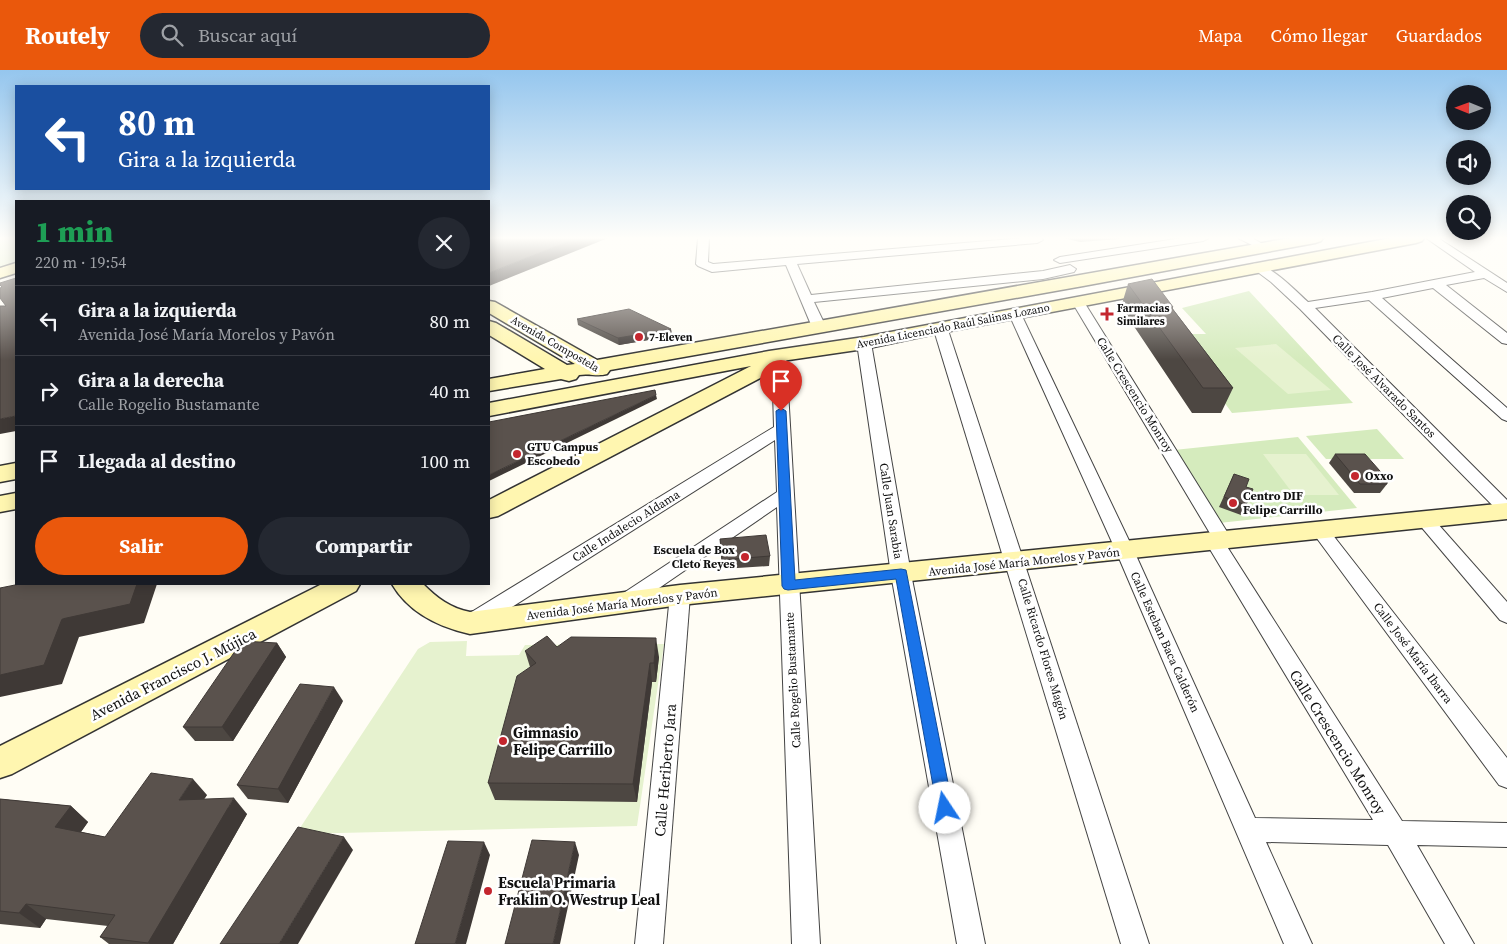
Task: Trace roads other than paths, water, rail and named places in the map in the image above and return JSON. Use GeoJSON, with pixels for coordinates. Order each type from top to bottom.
{"type":"FeatureCollection","features":[{"type":"Feature","properties":{"kind":"main road","name":"Avenida Licenciado Raúl Salinas Lozano"},"geometry":{"type":"LineString","coordinates":[[490,385],[819,327],[1057,279]]}},
{"type":"Feature","properties":{"kind":"main road","name":"Avenida Licenciado Raúl Salinas Lozano"},"geometry":{"type":"LineString","coordinates":[[490,409],[774,356],[864,343],[1197,279]]}},
{"type":"Feature","properties":{"kind":"main road","name":"Avenida Compostela"},"geometry":{"type":"LineString","coordinates":[[490,307],[622,383]]}},
{"type":"Feature","properties":{"kind":"main road","name":"Avenida Compostela"},"geometry":{"type":"LineString","coordinates":[[490,328],[564,371],[589,389]]}},
{"type":"Feature","properties":{"kind":"main road"},"geometry":{"type":"LineString","coordinates":[[490,509],[757,372],[774,356]]}},
{"type":"Feature","properties":{"kind":"main road"},"geometry":{"type":"LineString","coordinates":[[0,474],[15,471]]}},
{"type":"Feature","properties":{"kind":"main road"},"geometry":{"type":"LineString","coordinates":[[0,504],[15,501]]}},
{"type":"Feature","properties":{"kind":"main road","name":"Avenida José María Morelos y Pavón"},"geometry":{"type":"LineString","coordinates":[[407,585],[432,611],[453,620],[470,623],[680,596],[1125,552],[1319,529],[1507,511]]}},
{"type":"Feature","properties":{"kind":"main road","name":"Avenida Francisco J. Mújica"},"geometry":{"type":"LineString","coordinates":[[0,764],[344,585]]}},
{"type":"Feature","properties":{"kind":"street"},"geometry":{"type":"LineString","coordinates":[[798,279],[819,327]]}},
{"type":"Feature","properties":{"kind":"street"},"geometry":{"type":"LineString","coordinates":[[807,299],[1006,279]]}},
{"type":"Feature","properties":{"kind":"street","name":"Calle José Alvarado Santos"},"geometry":{"type":"LineString","coordinates":[[1276,279],[1305,306],[1507,511]]}},
{"type":"Feature","properties":{"kind":"street"},"geometry":{"type":"LineString","coordinates":[[1305,306],[1372,296],[1459,279]]}},
{"type":"Feature","properties":{"kind":"street"},"geometry":{"type":"LineString","coordinates":[[1493,279],[1507,288]]}},
{"type":"Feature","properties":{"kind":"street"},"geometry":{"type":"LineString","coordinates":[[1435,283],[1507,340]]}},
{"type":"Feature","properties":{"kind":"street"},"geometry":{"type":"LineString","coordinates":[[1372,296],[1507,416]]}},
{"type":"Feature","properties":{"kind":"street","name":"Calle Crescencio Monroy"},"geometry":{"type":"LineString","coordinates":[[1078,302],[1460,944]]}},
{"type":"Feature","properties":{"kind":"street","name":"Calle Esteban Baca Calderón"},"geometry":{"type":"LineString","coordinates":[[1015,314],[1125,552],[1298,944]]}},
{"type":"Feature","properties":{"kind":"street","name":"Calle Ricardo Flores Magón"},"geometry":{"type":"LineString","coordinates":[[940,327],[1016,563],[1134,944]]}},
{"type":"Feature","properties":{"kind":"street","name":"Calle Juan Sarabia"},"geometry":{"type":"LineString","coordinates":[[864,343],[901,574],[971,944]]}},
{"type":"Feature","properties":{"kind":"street","name":"Calle Rogelio Bustamante"},"geometry":{"type":"LineString","coordinates":[[774,356],[782,429],[806,944]]}},
{"type":"Feature","properties":{"kind":"street","name":"Calle Indalecio Aldama"},"geometry":{"type":"LineString","coordinates":[[470,623],[782,429]]}},
{"type":"Feature","properties":{"kind":"street"},"geometry":{"type":"LineString","coordinates":[[622,603],[785,494]]}},
{"type":"Feature","properties":{"kind":"street"},"geometry":{"type":"LineString","coordinates":[[1424,519],[1507,615]]}},
{"type":"Feature","properties":{"kind":"street","name":"Calle José María Ibarra"},"geometry":{"type":"LineString","coordinates":[[1319,529],[1507,777]]}},
{"type":"Feature","properties":{"kind":"street","name":"Calle Heriberto Jara"},"geometry":{"type":"LineString","coordinates":[[649,944],[680,596]]}},
{"type":"Feature","properties":{"kind":"street"},"geometry":{"type":"LineString","coordinates":[[1249,830],[1507,835]]}},
{"type":"Feature","properties":{"kind":"place","name":"Farmacias Similares"},"geometry":{"type":"Point","coordinates":[1107,314]}},
{"type":"Feature","properties":{"kind":"place","name":"7-Eleven"},"geometry":{"type":"Point","coordinates":[639,337]}},
{"type":"Feature","properties":{"kind":"place","name":"GTU Campus Escobedo"},"geometry":{"type":"Point","coordinates":[517,454]}},
{"type":"Feature","properties":{"kind":"place","name":"Oxxo"},"geometry":{"type":"Point","coordinates":[1355,476]}},
{"type":"Feature","properties":{"kind":"place","name":"Centro DIF Felipe Carrillo"},"geometry":{"type":"Point","coordinates":[1233,503]}},
{"type":"Feature","properties":{"kind":"place","name":"Escuela de Box Cleto Reyes"},"geometry":{"type":"Point","coordinates":[745,557]}},
{"type":"Feature","properties":{"kind":"place","name":"Gimnasio Felipe Carrillo"},"geometry":{"type":"Point","coordinates":[503,741]}},
{"type":"Feature","properties":{"kind":"place","name":"Escuela Primaria Fraklin O. Westrup Leal"},"geometry":{"type":"Point","coordinates":[488,891]}}]}
